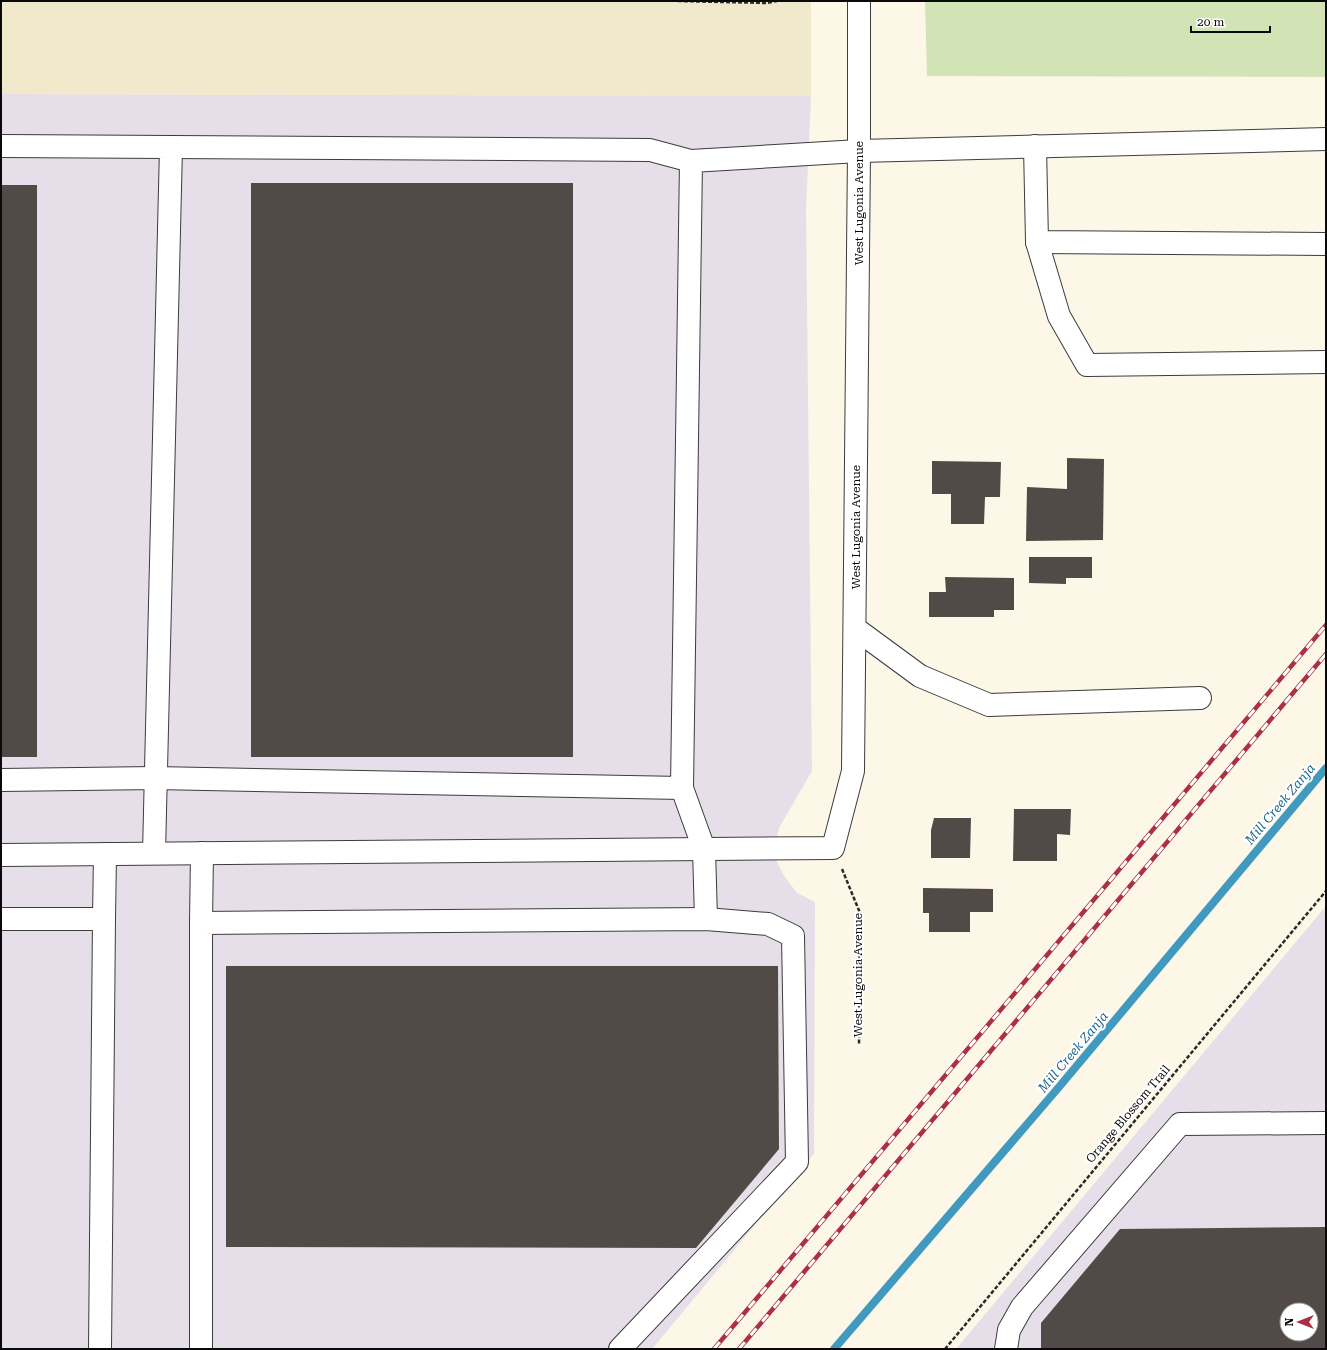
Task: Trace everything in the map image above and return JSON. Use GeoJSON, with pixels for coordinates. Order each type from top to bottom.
{"type":"FeatureCollection","features":[{"type":"Feature","properties":{"kind":"street","name":"West Lugonia Avenue"},"geometry":{"type":"LineString","coordinates":[[833,848],[853,771],[856,630],[859,1]]}},
{"type":"Feature","properties":{"kind":"street"},"geometry":{"type":"LineString","coordinates":[[1,146],[650,150],[691,161],[859,151],[1326,139]]}},
{"type":"Feature","properties":{"kind":"street"},"geometry":{"type":"LineString","coordinates":[[1035,146],[1037,242],[1059,316],[1087,365],[1326,362]]}},
{"type":"Feature","properties":{"kind":"street"},"geometry":{"type":"LineString","coordinates":[[154,853],[154,778],[171,147]]}},
{"type":"Feature","properties":{"kind":"street"},"geometry":{"type":"LineString","coordinates":[[691,161],[682,788],[704,849],[706,919]]}},
{"type":"Feature","properties":{"kind":"street"},"geometry":{"type":"LineString","coordinates":[[1037,242],[1326,244]]}},
{"type":"Feature","properties":{"kind":"street"},"geometry":{"type":"LineString","coordinates":[[856,630],[920,676],[989,705],[1200,698]]}},
{"type":"Feature","properties":{"kind":"street"},"geometry":{"type":"LineString","coordinates":[[1,780],[154,778],[682,788]]}},
{"type":"Feature","properties":{"kind":"street"},"geometry":{"type":"LineString","coordinates":[[1,855],[833,848]]}},
{"type":"Feature","properties":{"kind":"street"},"geometry":{"type":"LineString","coordinates":[[201,1349],[202,853]]}},
{"type":"Feature","properties":{"kind":"street"},"geometry":{"type":"LineString","coordinates":[[100,1349],[105,854]]}},
{"type":"Feature","properties":{"kind":"street"},"geometry":{"type":"LineString","coordinates":[[1,919],[104,919]]}},
{"type":"Feature","properties":{"kind":"street"},"geometry":{"type":"LineString","coordinates":[[201,923],[706,919],[768,924],[793,936],[797,1162],[620,1349]]}},
{"type":"Feature","properties":{"kind":"street"},"geometry":{"type":"LineString","coordinates":[[1006,1349],[1009,1330],[1022,1307],[1180,1124],[1326,1123]]}},
{"type":"Feature","properties":{"kind":"path"},"geometry":{"type":"LineString","coordinates":[[678,1],[767,3],[777,1]]}},
{"type":"Feature","properties":{"kind":"path","name":"West Lugonia Avenue"},"geometry":{"type":"LineString","coordinates":[[833,848],[860,913],[859,1045]]}},
{"type":"Feature","properties":{"kind":"path","name":"Orange Blossom Trail"},"geometry":{"type":"LineString","coordinates":[[945,1349],[1326,891]]}},
{"type":"Feature","properties":{"kind":"shaded area"},"geometry":{"type":"Polygon","coordinates":[[[1,1],[811,1],[811,96],[1,94],[1,1]]]}},
{"type":"Feature","properties":{"kind":"shaded area"},"geometry":{"type":"Polygon","coordinates":[[[1,94],[811,96],[806,209],[812,771],[779,828],[776,844],[777,862],[784,876],[797,893],[815,902],[814,1154],[652,1349],[1,1349],[1,94]]]}},
{"type":"Feature","properties":{"kind":"shaded area"},"geometry":{"type":"Polygon","coordinates":[[[1326,906],[1326,1349],[956,1349],[1326,906]]]}},
{"type":"Feature","properties":{"kind":"green space"},"geometry":{"type":"Polygon","coordinates":[[[925,1],[1326,1],[1326,77],[927,76],[925,1]]]}},
{"type":"Feature","properties":{"kind":"building"},"geometry":{"type":"Polygon","coordinates":[[[251,183],[573,183],[573,757],[251,757],[251,183]]]}},
{"type":"Feature","properties":{"kind":"building"},"geometry":{"type":"Polygon","coordinates":[[[1,185],[37,185],[37,757],[1,757],[1,185]]]}},
{"type":"Feature","properties":{"kind":"building"},"geometry":{"type":"Polygon","coordinates":[[[1067,458],[1104,459],[1103,540],[1026,541],[1027,487],[1067,489],[1067,458]]]}},
{"type":"Feature","properties":{"kind":"building"},"geometry":{"type":"Polygon","coordinates":[[[932,461],[1001,462],[1000,497],[985,497],[984,524],[951,524],[951,494],[932,494],[932,461]]]}},
{"type":"Feature","properties":{"kind":"building"},"geometry":{"type":"Polygon","coordinates":[[[1029,557],[1092,557],[1092,578],[1066,578],[1066,584],[1029,583],[1029,557]]]}},
{"type":"Feature","properties":{"kind":"building"},"geometry":{"type":"Polygon","coordinates":[[[945,577],[1014,578],[1014,610],[994,610],[994,617],[929,617],[929,592],[946,592],[945,577]]]}},
{"type":"Feature","properties":{"kind":"building"},"geometry":{"type":"Polygon","coordinates":[[[1014,809],[1071,809],[1070,835],[1057,834],[1057,861],[1013,861],[1014,809]]]}},
{"type":"Feature","properties":{"kind":"building"},"geometry":{"type":"Polygon","coordinates":[[[934,818],[971,818],[970,858],[931,858],[931,830],[934,818]]]}},
{"type":"Feature","properties":{"kind":"building"},"geometry":{"type":"Polygon","coordinates":[[[923,888],[993,889],[993,912],[970,912],[970,932],[929,932],[929,913],[923,913],[923,888]]]}},
{"type":"Feature","properties":{"kind":"building"},"geometry":{"type":"Polygon","coordinates":[[[226,966],[778,966],[779,1149],[696,1248],[226,1247],[226,966]]]}},
{"type":"Feature","properties":{"kind":"building"},"geometry":{"type":"Polygon","coordinates":[[[1326,1227],[1326,1349],[1041,1349],[1041,1323],[1120,1229],[1326,1227]]]}},
{"type":"Feature","properties":{"kind":"waterway","name":"Mill Creek Zanja"},"geometry":{"type":"LineString","coordinates":[[834,1349],[1059,1087],[1326,768]]}},
{"type":"Feature","properties":{"kind":"railway"},"geometry":{"type":"LineString","coordinates":[[714,1349],[1326,625]]}},
{"type":"Feature","properties":{"kind":"railway"},"geometry":{"type":"LineString","coordinates":[[739,1349],[1326,654]]}}]}
